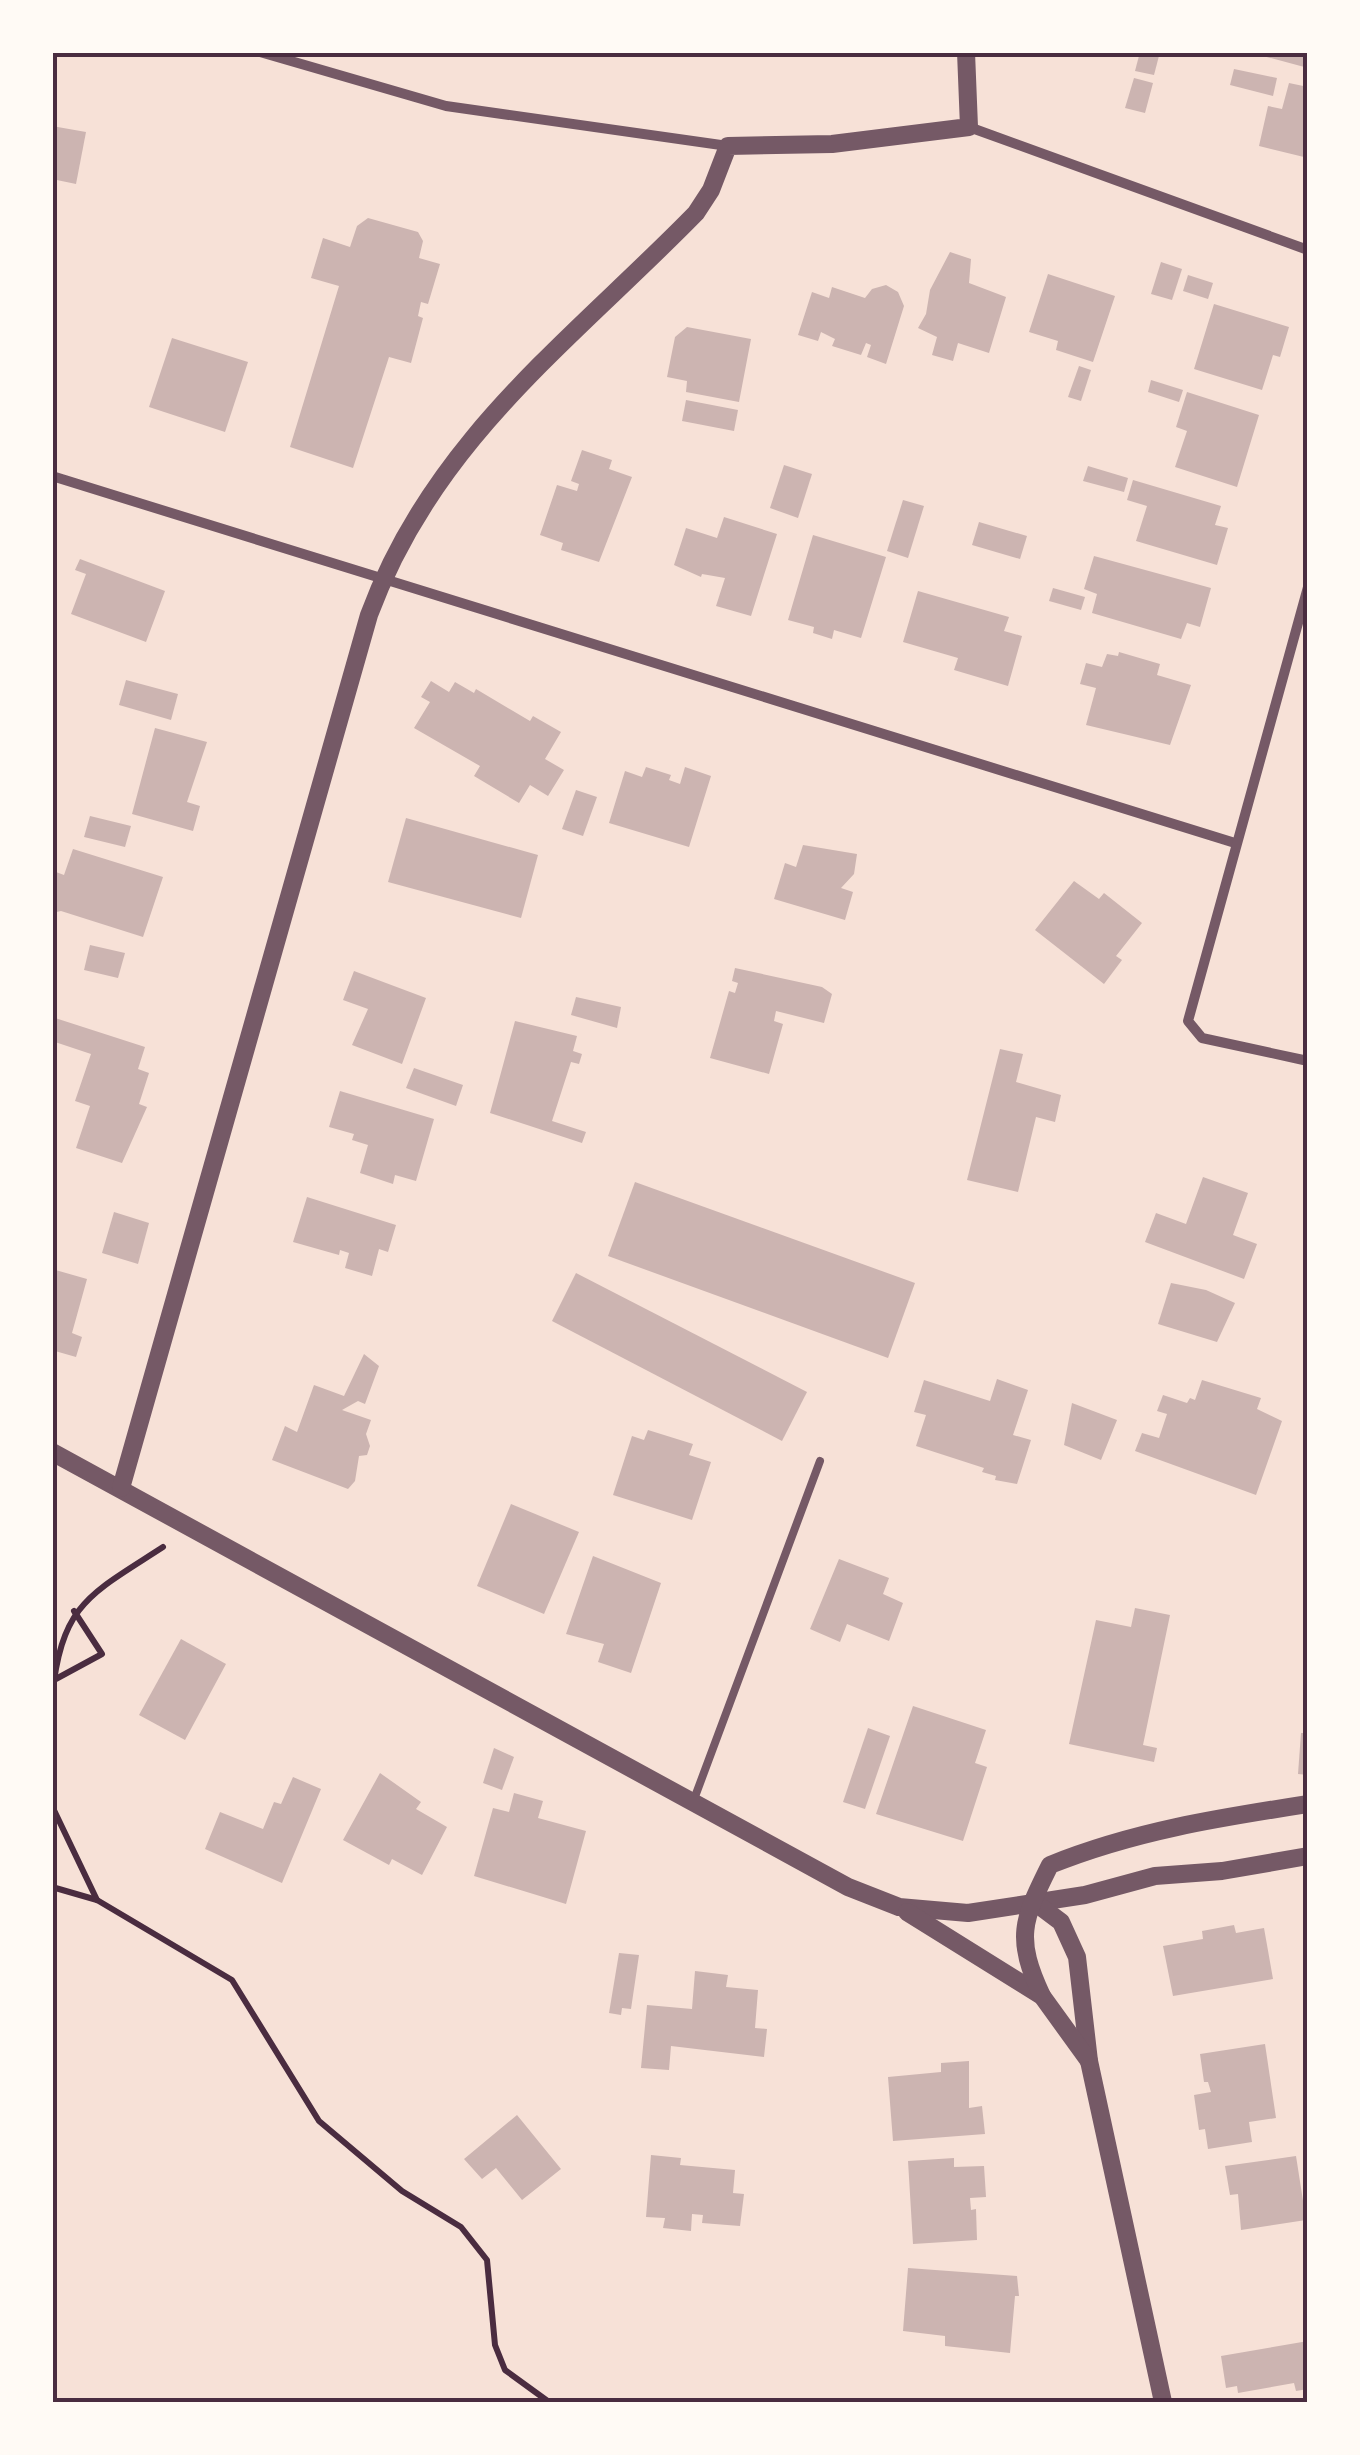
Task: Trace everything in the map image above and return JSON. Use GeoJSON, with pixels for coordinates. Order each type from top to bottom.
{"type":"FeatureCollection","features":[{"type":"Feature","properties":{"kind":"street"},"geometry":{"type":"LineString","coordinates":[[260,52],[446,106],[728,146],[832,144],[969,128],[1308,250]]}},
{"type":"Feature","properties":{"kind":"street"},"geometry":{"type":"LineString","coordinates":[[966,52],[969,128]]}},
{"type":"Feature","properties":{"kind":"street"},"geometry":{"type":"LineString","coordinates":[[122,1488],[384,576],[468,440],[553,346],[696,213],[711,190],[728,146]]}},
{"type":"Feature","properties":{"kind":"street"},"geometry":{"type":"LineString","coordinates":[[52,476],[1234,843]]}},
{"type":"Feature","properties":{"kind":"street"},"geometry":{"type":"LineString","coordinates":[[1308,586],[1188,1020],[1202,1038],[1308,1061]]}},
{"type":"Feature","properties":{"kind":"street"},"geometry":{"type":"LineString","coordinates":[[52,1452],[848,1887],[899,1908],[1042,1996]]}},
{"type":"Feature","properties":{"kind":"street"},"geometry":{"type":"LineString","coordinates":[[1089,2061],[1042,1996],[1025,1960],[1022,1930],[1050,1866],[1111,1840],[1162,1827],[1308,1804]]}},
{"type":"Feature","properties":{"kind":"street"},"geometry":{"type":"LineString","coordinates":[[899,1908],[968,1913],[1085,1895],[1154,1876],[1308,1856]]}},
{"type":"Feature","properties":{"kind":"street"},"geometry":{"type":"LineString","coordinates":[[1033,1901],[1061,1922],[1077,1957],[1089,2061],[1162,2402]]}},
{"type":"Feature","properties":{"kind":"lane"},"geometry":{"type":"LineString","coordinates":[[692,1802],[820,1461]]}},
{"type":"Feature","properties":{"kind":"path"},"geometry":{"type":"LineString","coordinates":[[52,1697],[61,1644],[74,1611],[100,1587],[193,1527]]}},
{"type":"Feature","properties":{"kind":"path"},"geometry":{"type":"LineString","coordinates":[[53,1680],[102,1654],[74,1611]]}},
{"type":"Feature","properties":{"kind":"path"},"geometry":{"type":"LineString","coordinates":[[52,1806],[97,1900]]}},
{"type":"Feature","properties":{"kind":"path"},"geometry":{"type":"LineString","coordinates":[[52,1887],[97,1900],[232,1980],[319,2120],[402,2191],[461,2227],[486,2260],[496,2345],[505,2370],[549,2402]]}},
{"type":"Feature","properties":{"kind":"building"},"geometry":{"type":"Polygon","coordinates":[[[1140,52],[1160,52],[1154,75],[1135,71],[1140,52]]]}},
{"type":"Feature","properties":{"kind":"building"},"geometry":{"type":"Polygon","coordinates":[[[1265,52],[1308,52],[1308,68],[1263,56],[1265,52]]]}},
{"type":"Feature","properties":{"kind":"building"},"geometry":{"type":"Polygon","coordinates":[[[1234,69],[1277,78],[1273,96],[1230,85],[1234,69]]]}},
{"type":"Feature","properties":{"kind":"building"},"geometry":{"type":"Polygon","coordinates":[[[1134,78],[1153,83],[1145,113],[1125,108],[1134,78]]]}},
{"type":"Feature","properties":{"kind":"building"},"geometry":{"type":"Polygon","coordinates":[[[1289,83],[1308,87],[1308,158],[1259,146],[1268,106],[1282,109],[1289,83]]]}},
{"type":"Feature","properties":{"kind":"building"},"geometry":{"type":"Polygon","coordinates":[[[52,126],[86,132],[76,184],[52,179],[52,126]]]}},
{"type":"Feature","properties":{"kind":"building"},"geometry":{"type":"Polygon","coordinates":[[[368,218],[418,232],[423,241],[419,258],[440,264],[428,304],[421,302],[418,316],[423,318],[411,363],[389,357],[353,468],[290,447],[339,286],[311,278],[323,238],[350,247],[357,226],[368,218]]]}},
{"type":"Feature","properties":{"kind":"building"},"geometry":{"type":"Polygon","coordinates":[[[950,252],[971,259],[969,283],[1006,297],[989,353],[958,343],[953,361],[932,355],[937,337],[918,328],[926,314],[930,290],[950,252]]]}},
{"type":"Feature","properties":{"kind":"building"},"geometry":{"type":"Polygon","coordinates":[[[1161,262],[1182,269],[1172,300],[1151,294],[1161,262]]]}},
{"type":"Feature","properties":{"kind":"building"},"geometry":{"type":"Polygon","coordinates":[[[1048,274],[1115,296],[1093,362],[1056,350],[1058,341],[1029,332],[1048,274]]]}},
{"type":"Feature","properties":{"kind":"building"},"geometry":{"type":"Polygon","coordinates":[[[1188,275],[1213,283],[1208,299],[1183,291],[1188,275]]]}},
{"type":"Feature","properties":{"kind":"building"},"geometry":{"type":"Polygon","coordinates":[[[886,285],[898,292],[904,306],[886,364],[867,357],[871,345],[866,343],[861,355],[832,346],[835,339],[821,332],[818,341],[798,335],[812,292],[829,298],[832,287],[865,298],[872,289],[886,285]]]}},
{"type":"Feature","properties":{"kind":"building"},"geometry":{"type":"Polygon","coordinates":[[[1214,304],[1289,327],[1280,357],[1273,355],[1262,390],[1194,369],[1214,304]]]}},
{"type":"Feature","properties":{"kind":"building"},"geometry":{"type":"Polygon","coordinates":[[[687,327],[751,339],[739,402],[686,392],[687,381],[667,377],[675,337],[687,327]]]}},
{"type":"Feature","properties":{"kind":"building"},"geometry":{"type":"Polygon","coordinates":[[[172,338],[248,362],[225,432],[149,407],[172,338]]]}},
{"type":"Feature","properties":{"kind":"building"},"geometry":{"type":"Polygon","coordinates":[[[1079,366],[1091,370],[1081,401],[1068,397],[1079,366]]]}},
{"type":"Feature","properties":{"kind":"building"},"geometry":{"type":"Polygon","coordinates":[[[1151,380],[1183,390],[1179,402],[1148,392],[1151,380]]]}},
{"type":"Feature","properties":{"kind":"building"},"geometry":{"type":"Polygon","coordinates":[[[1187,392],[1259,415],[1237,487],[1175,467],[1187,431],[1176,427],[1187,392]]]}},
{"type":"Feature","properties":{"kind":"building"},"geometry":{"type":"Polygon","coordinates":[[[686,400],[738,410],[734,431],[682,421],[686,400]]]}},
{"type":"Feature","properties":{"kind":"building"},"geometry":{"type":"Polygon","coordinates":[[[582,450],[612,460],[609,469],[632,477],[599,562],[561,550],[563,543],[540,535],[557,485],[577,491],[579,484],[571,481],[582,450]]]}},
{"type":"Feature","properties":{"kind":"building"},"geometry":{"type":"Polygon","coordinates":[[[784,465],[812,474],[798,518],[770,508],[784,465]]]}},
{"type":"Feature","properties":{"kind":"building"},"geometry":{"type":"Polygon","coordinates":[[[1088,466],[1128,478],[1124,492],[1083,481],[1088,466]]]}},
{"type":"Feature","properties":{"kind":"building"},"geometry":{"type":"Polygon","coordinates":[[[1133,480],[1221,506],[1215,525],[1228,528],[1217,565],[1136,541],[1147,506],[1127,500],[1133,480]]]}},
{"type":"Feature","properties":{"kind":"building"},"geometry":{"type":"Polygon","coordinates":[[[903,500],[924,506],[908,558],[887,551],[903,500]]]}},
{"type":"Feature","properties":{"kind":"building"},"geometry":{"type":"Polygon","coordinates":[[[724,517],[777,534],[751,616],[716,606],[725,578],[702,574],[701,577],[674,565],[686,528],[717,538],[724,517]]]}},
{"type":"Feature","properties":{"kind":"building"},"geometry":{"type":"Polygon","coordinates":[[[979,522],[1027,536],[1020,559],[972,545],[979,522]]]}},
{"type":"Feature","properties":{"kind":"building"},"geometry":{"type":"Polygon","coordinates":[[[813,535],[886,557],[861,638],[834,630],[832,639],[813,633],[814,627],[788,620],[813,535]]]}},
{"type":"Feature","properties":{"kind":"building"},"geometry":{"type":"Polygon","coordinates":[[[1094,556],[1211,588],[1200,627],[1187,623],[1181,639],[1092,613],[1097,594],[1084,589],[1094,556]]]}},
{"type":"Feature","properties":{"kind":"building"},"geometry":{"type":"Polygon","coordinates":[[[80,559],[165,591],[146,642],[71,614],[86,574],[75,570],[80,559]]]}},
{"type":"Feature","properties":{"kind":"building"},"geometry":{"type":"Polygon","coordinates":[[[1053,588],[1085,597],[1081,610],[1049,601],[1053,588]]]}},
{"type":"Feature","properties":{"kind":"building"},"geometry":{"type":"Polygon","coordinates":[[[918,591],[1009,617],[1004,631],[1022,636],[1008,686],[954,670],[958,658],[903,642],[918,591]]]}},
{"type":"Feature","properties":{"kind":"building"},"geometry":{"type":"Polygon","coordinates":[[[1119,652],[1160,664],[1157,675],[1191,685],[1170,745],[1086,725],[1096,688],[1080,684],[1086,663],[1102,667],[1107,654],[1118,656],[1119,652]]]}},
{"type":"Feature","properties":{"kind":"building"},"geometry":{"type":"Polygon","coordinates":[[[126,680],[178,694],[171,720],[119,705],[126,680]]]}},
{"type":"Feature","properties":{"kind":"building"},"geometry":{"type":"Polygon","coordinates":[[[431,681],[449,692],[455,682],[474,693],[476,689],[530,721],[533,716],[561,732],[545,759],[564,770],[548,796],[530,785],[519,803],[474,776],[480,766],[414,728],[430,702],[421,697],[431,681]]]}},
{"type":"Feature","properties":{"kind":"building"},"geometry":{"type":"Polygon","coordinates":[[[155,728],[207,742],[187,802],[200,806],[193,831],[132,814],[155,728]]]}},
{"type":"Feature","properties":{"kind":"building"},"geometry":{"type":"Polygon","coordinates":[[[646,767],[671,775],[669,780],[680,784],[685,767],[711,776],[689,847],[609,823],[625,771],[642,777],[646,767]]]}},
{"type":"Feature","properties":{"kind":"building"},"geometry":{"type":"Polygon","coordinates":[[[576,790],[597,797],[583,836],[562,829],[576,790]]]}},
{"type":"Feature","properties":{"kind":"building"},"geometry":{"type":"Polygon","coordinates":[[[90,816],[131,826],[125,847],[84,837],[90,816]]]}},
{"type":"Feature","properties":{"kind":"building"},"geometry":{"type":"Polygon","coordinates":[[[406,818],[538,855],[521,918],[388,882],[406,818]]]}},
{"type":"Feature","properties":{"kind":"building"},"geometry":{"type":"Polygon","coordinates":[[[803,845],[857,854],[854,874],[841,888],[853,892],[845,920],[774,899],[785,863],[796,867],[803,845]]]}},
{"type":"Feature","properties":{"kind":"building"},"geometry":{"type":"Polygon","coordinates":[[[73,849],[163,877],[143,937],[61,911],[52,913],[56,872],[64,875],[73,849]]]}},
{"type":"Feature","properties":{"kind":"building"},"geometry":{"type":"Polygon","coordinates":[[[1074,881],[1099,899],[1104,893],[1142,923],[1116,956],[1122,960],[1104,984],[1035,930],[1074,881]]]}},
{"type":"Feature","properties":{"kind":"building"},"geometry":{"type":"Polygon","coordinates":[[[90,945],[125,953],[118,978],[84,970],[90,945]]]}},
{"type":"Feature","properties":{"kind":"building"},"geometry":{"type":"Polygon","coordinates":[[[735,968],[822,987],[832,994],[824,1023],[776,1011],[774,1021],[783,1024],[769,1074],[710,1058],[729,991],[735,993],[738,983],[732,981],[735,968]]]}},
{"type":"Feature","properties":{"kind":"building"},"geometry":{"type":"Polygon","coordinates":[[[354,971],[426,998],[402,1064],[352,1045],[368,1009],[343,1000],[354,971]]]}},
{"type":"Feature","properties":{"kind":"building"},"geometry":{"type":"Polygon","coordinates":[[[576,997],[621,1007],[617,1028],[571,1015],[576,997]]]}},
{"type":"Feature","properties":{"kind":"building"},"geometry":{"type":"Polygon","coordinates":[[[52,1017],[145,1047],[138,1069],[149,1073],[139,1104],[147,1107],[122,1163],[76,1148],[90,1106],[75,1101],[91,1054],[52,1041],[52,1017]]]}},
{"type":"Feature","properties":{"kind":"building"},"geometry":{"type":"Polygon","coordinates":[[[515,1021],[577,1036],[573,1051],[582,1054],[579,1064],[571,1062],[552,1121],[586,1132],[582,1143],[490,1113],[515,1021]]]}},
{"type":"Feature","properties":{"kind":"building"},"geometry":{"type":"Polygon","coordinates":[[[1000,1049],[1023,1054],[1016,1082],[1061,1095],[1055,1122],[1036,1117],[1018,1192],[967,1180],[1000,1049]]]}},
{"type":"Feature","properties":{"kind":"building"},"geometry":{"type":"Polygon","coordinates":[[[414,1068],[463,1085],[456,1106],[406,1088],[414,1068]]]}},
{"type":"Feature","properties":{"kind":"building"},"geometry":{"type":"Polygon","coordinates":[[[340,1091],[434,1119],[416,1181],[395,1175],[393,1184],[360,1173],[368,1145],[352,1140],[354,1134],[329,1127],[340,1091]]]}},
{"type":"Feature","properties":{"kind":"building"},"geometry":{"type":"Polygon","coordinates":[[[1203,1177],[1248,1193],[1233,1235],[1257,1244],[1244,1279],[1145,1242],[1156,1213],[1186,1224],[1203,1177]]]}},
{"type":"Feature","properties":{"kind":"building"},"geometry":{"type":"Polygon","coordinates":[[[635,1182],[915,1283],[888,1358],[608,1256],[635,1182]]]}},
{"type":"Feature","properties":{"kind":"building"},"geometry":{"type":"Polygon","coordinates":[[[307,1197],[396,1225],[388,1252],[379,1249],[372,1276],[345,1268],[349,1253],[340,1250],[339,1255],[293,1242],[307,1197]]]}},
{"type":"Feature","properties":{"kind":"building"},"geometry":{"type":"Polygon","coordinates":[[[114,1212],[149,1223],[138,1264],[102,1253],[114,1212]]]}},
{"type":"Feature","properties":{"kind":"building"},"geometry":{"type":"Polygon","coordinates":[[[52,1269],[87,1279],[72,1333],[82,1337],[76,1357],[55,1351],[52,1269]]]}},
{"type":"Feature","properties":{"kind":"building"},"geometry":{"type":"Polygon","coordinates":[[[576,1273],[807,1392],[782,1441],[552,1321],[576,1273]]]}},
{"type":"Feature","properties":{"kind":"building"},"geometry":{"type":"Polygon","coordinates":[[[1171,1283],[1206,1290],[1235,1303],[1217,1342],[1158,1324],[1171,1283]]]}},
{"type":"Feature","properties":{"kind":"building"},"geometry":{"type":"Polygon","coordinates":[[[364,1354],[379,1366],[365,1404],[358,1401],[342,1410],[371,1420],[366,1434],[370,1446],[367,1455],[359,1456],[355,1481],[348,1489],[272,1460],[285,1426],[297,1432],[314,1385],[344,1396],[364,1354]]]}},
{"type":"Feature","properties":{"kind":"building"},"geometry":{"type":"Polygon","coordinates":[[[997,1379],[1028,1390],[1013,1435],[1031,1440],[1017,1484],[995,1480],[996,1476],[982,1472],[984,1468],[916,1446],[926,1415],[914,1412],[924,1380],[990,1401],[997,1379]]]}},
{"type":"Feature","properties":{"kind":"building"},"geometry":{"type":"Polygon","coordinates":[[[1202,1380],[1261,1398],[1257,1409],[1282,1421],[1256,1495],[1135,1451],[1142,1433],[1159,1438],[1167,1414],[1157,1411],[1163,1395],[1187,1403],[1190,1398],[1195,1400],[1202,1380]]]}},
{"type":"Feature","properties":{"kind":"building"},"geometry":{"type":"Polygon","coordinates":[[[1072,1403],[1117,1420],[1101,1460],[1064,1445],[1072,1403]]]}},
{"type":"Feature","properties":{"kind":"building"},"geometry":{"type":"Polygon","coordinates":[[[648,1430],[693,1444],[689,1455],[711,1462],[692,1520],[613,1495],[632,1436],[644,1440],[648,1430]]]}},
{"type":"Feature","properties":{"kind":"building"},"geometry":{"type":"Polygon","coordinates":[[[511,1504],[579,1532],[544,1614],[477,1586],[511,1504]]]}},
{"type":"Feature","properties":{"kind":"building"},"geometry":{"type":"Polygon","coordinates":[[[593,1556],[661,1583],[631,1673],[598,1662],[604,1644],[566,1634],[593,1556]]]}},
{"type":"Feature","properties":{"kind":"building"},"geometry":{"type":"Polygon","coordinates":[[[839,1559],[889,1578],[883,1594],[903,1603],[889,1641],[847,1624],[840,1642],[810,1629],[839,1559]]]}},
{"type":"Feature","properties":{"kind":"building"},"geometry":{"type":"Polygon","coordinates":[[[1135,1608],[1170,1615],[1143,1745],[1157,1748],[1154,1762],[1069,1744],[1096,1620],[1131,1627],[1135,1608]]]}},
{"type":"Feature","properties":{"kind":"building"},"geometry":{"type":"Polygon","coordinates":[[[181,1639],[226,1664],[185,1740],[139,1715],[181,1639]]]}},
{"type":"Feature","properties":{"kind":"building"},"geometry":{"type":"Polygon","coordinates":[[[913,1706],[986,1730],[975,1763],[987,1767],[963,1841],[876,1814],[913,1706]]]}},
{"type":"Feature","properties":{"kind":"building"},"geometry":{"type":"Polygon","coordinates":[[[868,1728],[890,1736],[865,1809],[843,1802],[868,1728]]]}},
{"type":"Feature","properties":{"kind":"building"},"geometry":{"type":"Polygon","coordinates":[[[1301,1733],[1308,1733],[1308,1775],[1298,1774],[1301,1733]]]}},
{"type":"Feature","properties":{"kind":"building"},"geometry":{"type":"Polygon","coordinates":[[[494,1748],[514,1757],[502,1790],[483,1783],[494,1748]]]}},
{"type":"Feature","properties":{"kind":"building"},"geometry":{"type":"Polygon","coordinates":[[[380,1773],[421,1802],[416,1809],[447,1827],[422,1875],[392,1859],[389,1865],[343,1840],[380,1773]]]}},
{"type":"Feature","properties":{"kind":"building"},"geometry":{"type":"Polygon","coordinates":[[[293,1777],[321,1789],[282,1883],[205,1849],[220,1812],[263,1829],[274,1802],[281,1804],[293,1777]]]}},
{"type":"Feature","properties":{"kind":"building"},"geometry":{"type":"Polygon","coordinates":[[[514,1793],[543,1801],[538,1818],[586,1831],[566,1904],[474,1876],[493,1808],[509,1812],[514,1793]]]}},
{"type":"Feature","properties":{"kind":"building"},"geometry":{"type":"Polygon","coordinates":[[[1234,1925],[1236,1933],[1264,1928],[1273,1979],[1173,1996],[1163,1946],[1203,1939],[1202,1931],[1234,1925]]]}},
{"type":"Feature","properties":{"kind":"building"},"geometry":{"type":"Polygon","coordinates":[[[619,1953],[639,1955],[631,2009],[622,2008],[621,2015],[609,2013],[619,1953]]]}},
{"type":"Feature","properties":{"kind":"building"},"geometry":{"type":"Polygon","coordinates":[[[695,1971],[728,1975],[726,1987],[758,1990],[755,2028],[767,2029],[764,2057],[671,2046],[669,2070],[641,2068],[647,2005],[692,2009],[695,1971]]]}},
{"type":"Feature","properties":{"kind":"building"},"geometry":{"type":"Polygon","coordinates":[[[1265,2044],[1276,2118],[1249,2122],[1252,2142],[1208,2149],[1205,2129],[1199,2130],[1194,2095],[1211,2092],[1208,2082],[1204,2082],[1200,2054],[1265,2044]]]}},
{"type":"Feature","properties":{"kind":"building"},"geometry":{"type":"Polygon","coordinates":[[[969,2061],[969,2108],[982,2106],[985,2134],[893,2141],[888,2077],[941,2072],[941,2063],[969,2061]]]}},
{"type":"Feature","properties":{"kind":"building"},"geometry":{"type":"Polygon","coordinates":[[[517,2115],[561,2169],[522,2200],[496,2168],[482,2179],[464,2159],[517,2115]]]}},
{"type":"Feature","properties":{"kind":"building"},"geometry":{"type":"Polygon","coordinates":[[[651,2155],[681,2158],[680,2165],[735,2170],[733,2193],[744,2194],[740,2226],[702,2223],[703,2215],[692,2214],[691,2231],[663,2228],[665,2218],[646,2217],[651,2155]]]}},
{"type":"Feature","properties":{"kind":"building"},"geometry":{"type":"Polygon","coordinates":[[[1296,2156],[1306,2220],[1241,2230],[1238,2194],[1230,2195],[1225,2166],[1296,2156]]]}},
{"type":"Feature","properties":{"kind":"building"},"geometry":{"type":"Polygon","coordinates":[[[954,2158],[954,2167],[984,2166],[986,2197],[970,2198],[971,2210],[976,2209],[977,2240],[913,2244],[908,2161],[954,2158]]]}},
{"type":"Feature","properties":{"kind":"building"},"geometry":{"type":"Polygon","coordinates":[[[908,2268],[1017,2276],[1019,2296],[1015,2296],[1010,2353],[945,2346],[945,2336],[903,2331],[908,2268]]]}},
{"type":"Feature","properties":{"kind":"building"},"geometry":{"type":"Polygon","coordinates":[[[1308,2341],[1308,2389],[1296,2391],[1294,2383],[1238,2393],[1237,2386],[1226,2388],[1221,2356],[1308,2341]]]}}]}
